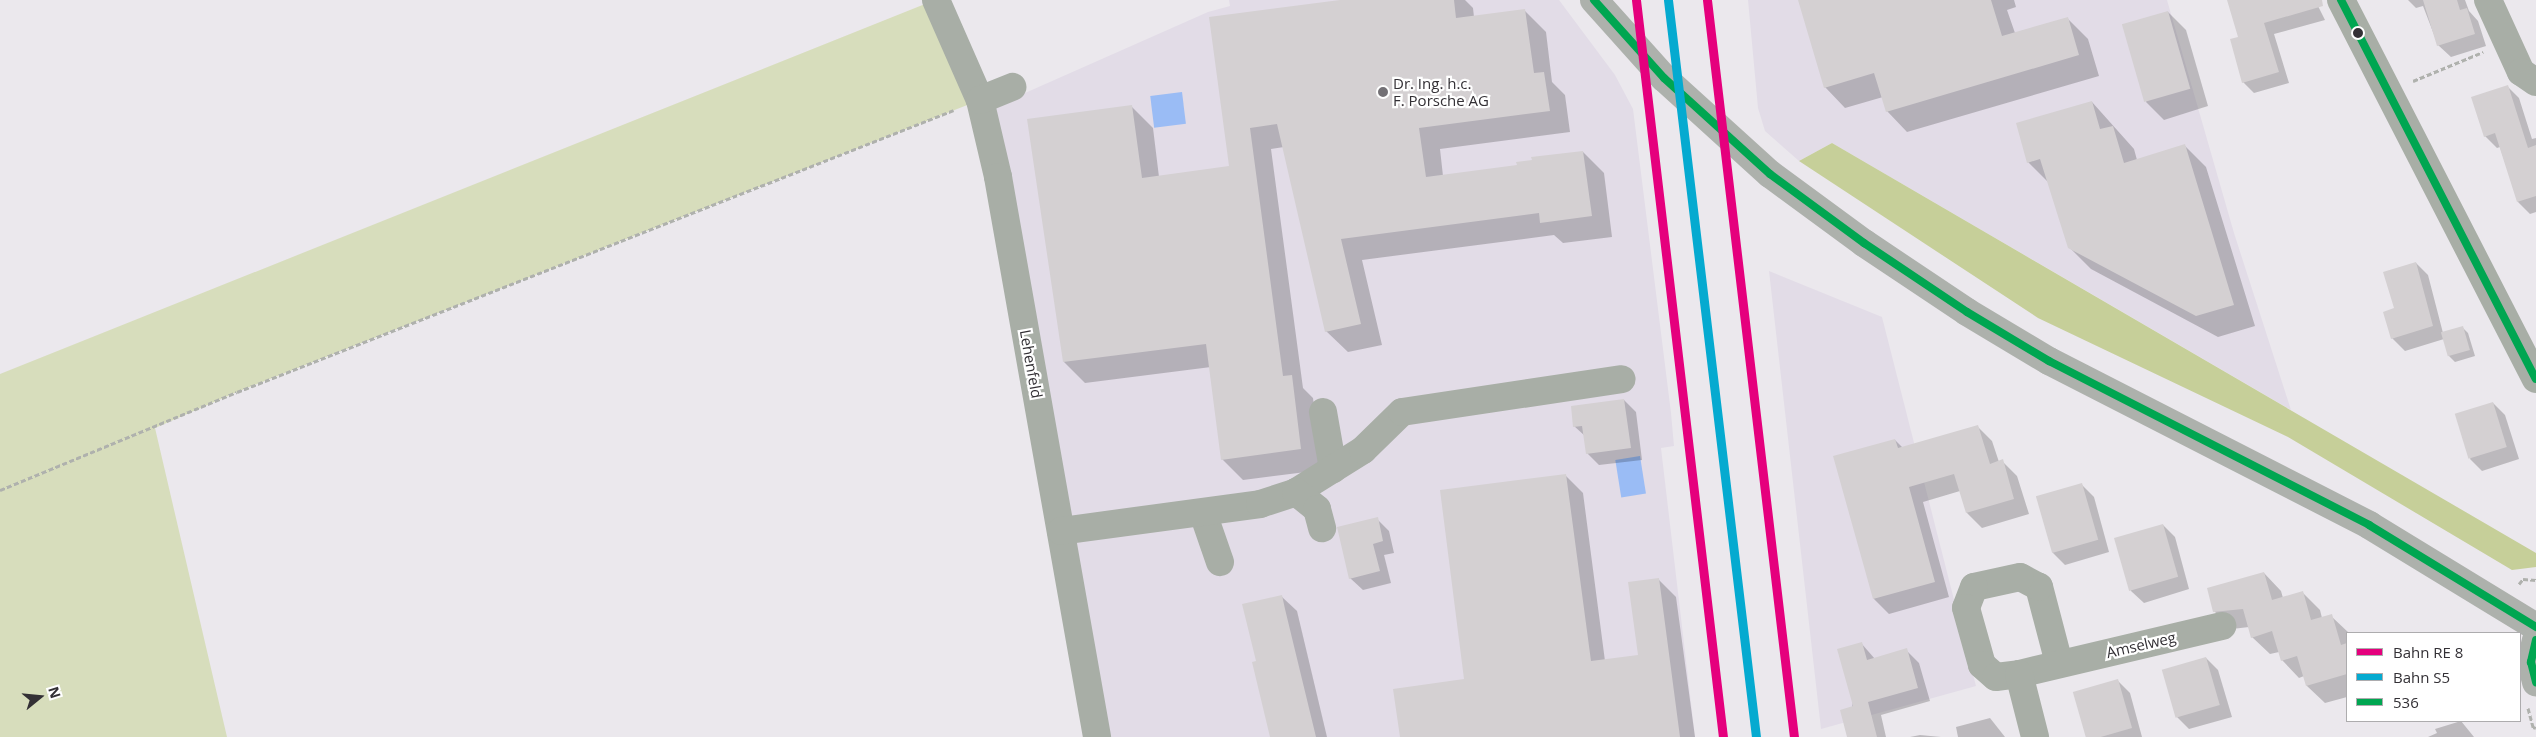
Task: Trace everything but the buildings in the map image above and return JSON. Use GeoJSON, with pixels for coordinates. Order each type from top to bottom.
{"type":"FeatureCollection","features":[{"type":"Feature","properties":{"kind":"main road"},"geometry":{"type":"LineString","coordinates":[[1594,0],[1664,78],[1770,174],[1864,243],[1967,312],[2049,361],[2370,525],[2536,627]]}},
{"type":"Feature","properties":{"kind":"main road"},"geometry":{"type":"LineString","coordinates":[[2536,640],[2531,662],[2536,682]]}},
{"type":"Feature","properties":{"kind":"street","name":"Lehenfeld"},"geometry":{"type":"LineString","coordinates":[[936,0],[980,100],[998,177],[1097,737]]}},
{"type":"Feature","properties":{"kind":"street"},"geometry":{"type":"LineString","coordinates":[[2340,0],[2536,379]]}},
{"type":"Feature","properties":{"kind":"street"},"geometry":{"type":"LineString","coordinates":[[2488,0],[2521,72],[2536,82]]}},
{"type":"Feature","properties":{"kind":"street"},"geometry":{"type":"LineString","coordinates":[[980,100],[1012,87]]}},
{"type":"Feature","properties":{"kind":"street"},"geometry":{"type":"LineString","coordinates":[[1061,531],[1260,504],[1296,492],[1363,450],[1402,412],[1622,380]]}},
{"type":"Feature","properties":{"kind":"street"},"geometry":{"type":"LineString","coordinates":[[1323,412],[1333,469]]}},
{"type":"Feature","properties":{"kind":"street"},"geometry":{"type":"LineString","coordinates":[[1296,492],[1317,509],[1322,528]]}},
{"type":"Feature","properties":{"kind":"street"},"geometry":{"type":"LineString","coordinates":[[1203,513],[1220,562]]}},
{"type":"Feature","properties":{"kind":"street","name":"Amselweg"},"geometry":{"type":"LineString","coordinates":[[2060,663],[2040,587],[2020,576],[1974,587],[1966,608],[1982,665],[1996,677],[2018,674],[2222,626]]}},
{"type":"Feature","properties":{"kind":"street"},"geometry":{"type":"LineString","coordinates":[[2018,674],[2035,737]]}},
{"type":"Feature","properties":{"kind":"path"},"geometry":{"type":"LineString","coordinates":[[2387,91],[2507,42]]}},
{"type":"Feature","properties":{"kind":"path"},"geometry":{"type":"LineString","coordinates":[[0,490],[237,392],[980,100]]}},
{"type":"Feature","properties":{"kind":"shaded area"},"geometry":{"type":"Polygon","coordinates":[[[1229,0],[1559,0],[1615,75],[1633,109],[1671,413],[1674,446],[1661,448],[1695,737],[1104,737],[991,108],[1208,12],[1230,6],[1229,0]]]}},
{"type":"Feature","properties":{"kind":"shaded area"},"geometry":{"type":"Polygon","coordinates":[[[1748,0],[2167,0],[2234,233],[2291,410],[1832,143],[1799,161],[1765,131],[1758,108],[1748,0]]]}},
{"type":"Feature","properties":{"kind":"shaded area"},"geometry":{"type":"Polygon","coordinates":[[[1769,271],[1882,317],[1976,686],[1821,729],[1769,271]]]}},
{"type":"Feature","properties":{"kind":"green space"},"geometry":{"type":"Polygon","coordinates":[[[935,0],[980,100],[237,392],[155,428],[227,737],[0,737],[0,374],[935,0]]]}},
{"type":"Feature","properties":{"kind":"green space"},"geometry":{"type":"Polygon","coordinates":[[[1832,143],[2536,553],[2536,567],[2512,570],[2288,437],[2038,318],[1799,161],[1832,143]]]}},
{"type":"Feature","properties":{"kind":"water"},"geometry":{"type":"Polygon","coordinates":[[[1182,92],[1186,124],[1154,128],[1150,96],[1182,92]]]}},
{"type":"Feature","properties":{"kind":"water"},"geometry":{"type":"Polygon","coordinates":[[[1640,456],[1646,494],[1621,497],[1615,460],[1640,456]]]}},
{"type":"Feature","properties":{"kind":"transit line","name":"536"},"geometry":{"type":"LineString","coordinates":[[1594,0],[1664,78],[1770,174],[1864,243],[1967,312],[2049,361],[2369,525],[2536,627]]}},
{"type":"Feature","properties":{"kind":"transit line"},"geometry":{"type":"LineString","coordinates":[[1636,0],[1723,737]]}},
{"type":"Feature","properties":{"kind":"transit line"},"geometry":{"type":"LineString","coordinates":[[1707,0],[1794,737]]}},
{"type":"Feature","properties":{"kind":"transit line","name":"536"},"geometry":{"type":"LineString","coordinates":[[2341,0],[2536,379]]}},
{"type":"Feature","properties":{"kind":"transit line","name":"536"},"geometry":{"type":"LineString","coordinates":[[2536,640],[2531,662],[2536,682]]}},
{"type":"Feature","properties":{"kind":"rail line","name":"S5"},"geometry":{"type":"LineString","coordinates":[[1668,0],[1756,737]]}},
{"type":"Feature","properties":{"kind":"place","name":"Dr. Ing. h.c. F. Porsche AG"},"geometry":{"type":"Point","coordinates":[1383,92]}}]}
